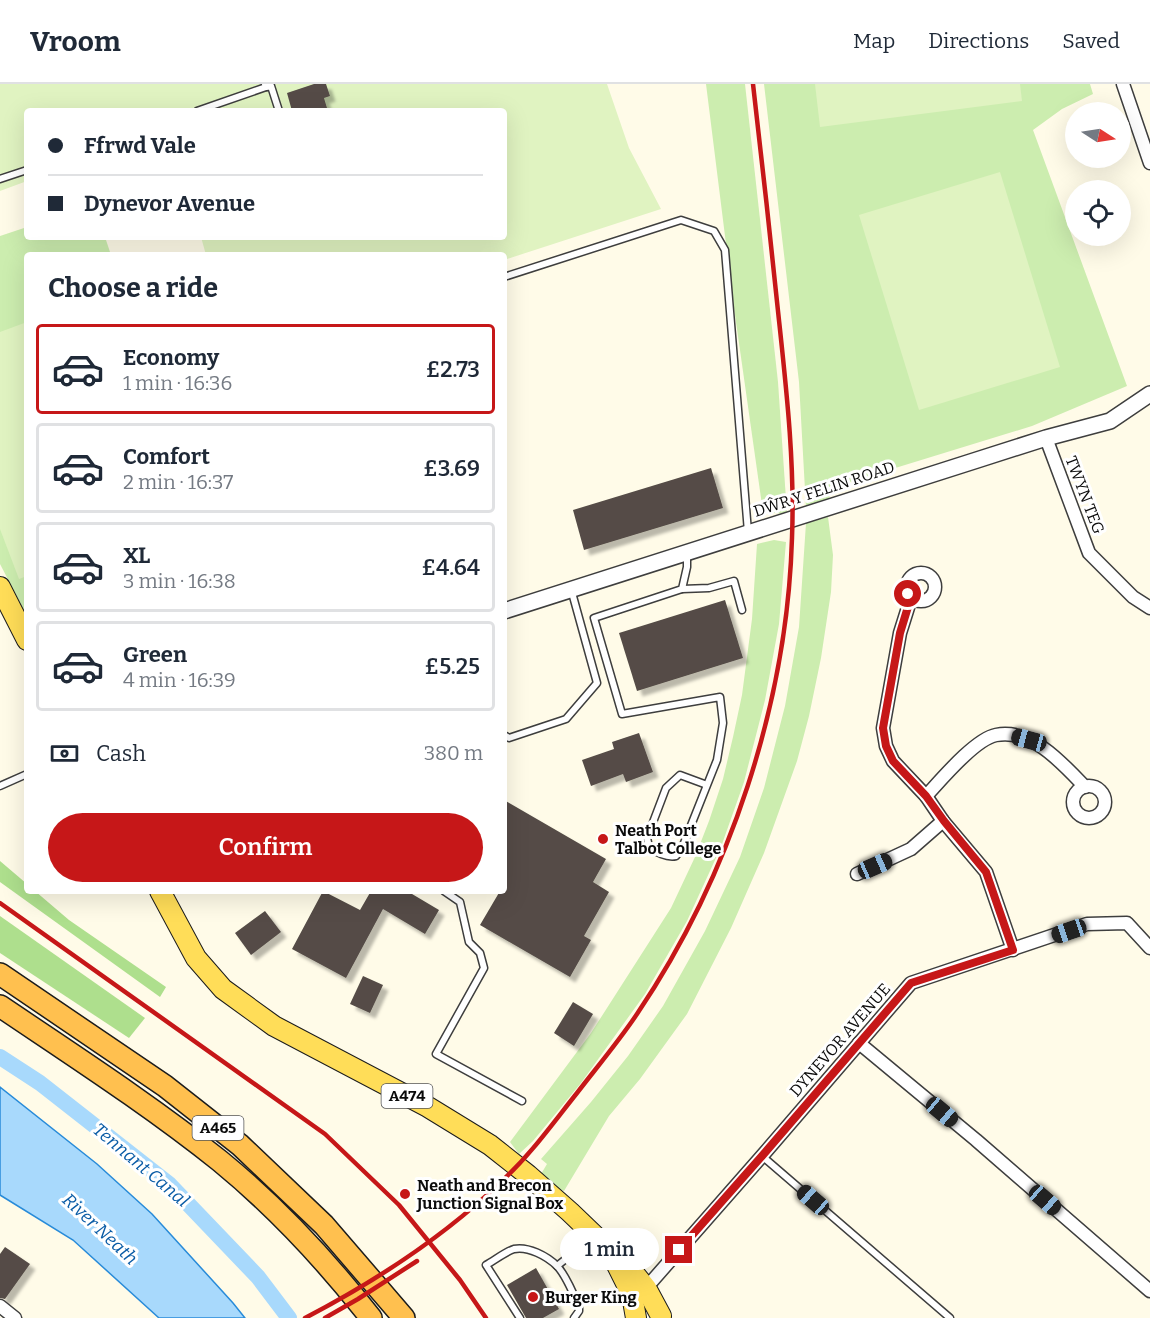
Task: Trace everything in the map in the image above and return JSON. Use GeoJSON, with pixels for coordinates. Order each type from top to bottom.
{"type":"FeatureCollection","features":[{"type":"Feature","properties":{"kind":"highway","name":"A465"},"geometry":{"type":"LineString","coordinates":[[0,974],[165,1086],[240,1145],[324,1225],[404,1318]]}},
{"type":"Feature","properties":{"kind":"highway","name":"A465"},"geometry":{"type":"LineString","coordinates":[[0,1006],[146,1105],[220,1161],[261,1197],[371,1318]]}},
{"type":"Feature","properties":{"kind":"main road"},"geometry":{"type":"LineString","coordinates":[[1,593],[24,635]]}},
{"type":"Feature","properties":{"kind":"main road","name":"A474"},"geometry":{"type":"LineString","coordinates":[[162,894],[196,958],[223,989],[274,1026],[428,1107],[490,1146],[528,1175],[595,1236],[612,1256],[633,1272],[646,1288],[663,1317]]}},
{"type":"Feature","properties":{"kind":"main road","name":"A474"},"geometry":{"type":"LineString","coordinates":[[612,1256],[632,1295],[638,1318]]}},
{"type":"Feature","properties":{"kind":"main road"},"geometry":{"type":"LineString","coordinates":[[638,1318],[648,1315],[663,1317]]}},
{"type":"Feature","properties":{"kind":"street"},"geometry":{"type":"LineString","coordinates":[[1123,84],[1149,155]]}},
{"type":"Feature","properties":{"kind":"street","name":"DŴR Y FELIN ROAD"},"geometry":{"type":"LineString","coordinates":[[507,610],[1046,438],[1110,421],[1150,394]]}},
{"type":"Feature","properties":{"kind":"street","name":"TWYN TEG"},"geometry":{"type":"LineString","coordinates":[[1046,438],[1089,553],[1133,597],[1150,608]]}},
{"type":"Feature","properties":{"kind":"street"},"geometry":{"type":"LineString","coordinates":[[911,597],[900,633],[883,728],[886,746],[893,761],[926,796],[986,872],[1013,950]]}},
{"type":"Feature","properties":{"kind":"street"},"geometry":{"type":"LineString","coordinates":[[926,796],[963,757],[994,735],[1012,735],[1029,740],[1057,757],[1085,787]]}},
{"type":"Feature","properties":{"kind":"street"},"geometry":{"type":"LineString","coordinates":[[856,874],[911,849],[944,821]]}},
{"type":"Feature","properties":{"kind":"street","name":"DYNEVOR AVENUE"},"geometry":{"type":"LineString","coordinates":[[646,1288],[911,983],[1087,924],[1127,922],[1150,948]]}},
{"type":"Feature","properties":{"kind":"street"},"geometry":{"type":"LineString","coordinates":[[859,1043],[976,1140],[1150,1291]]}},
{"type":"Feature","properties":{"kind":"street"},"geometry":{"type":"LineString","coordinates":[[0,1306],[15,1318]]}},
{"type":"Feature","properties":{"kind":"lane"},"geometry":{"type":"LineString","coordinates":[[205,108],[266,86],[271,86],[278,108]]}},
{"type":"Feature","properties":{"kind":"lane"},"geometry":{"type":"LineString","coordinates":[[0,179],[24,171]]}},
{"type":"Feature","properties":{"kind":"lane"},"geometry":{"type":"LineString","coordinates":[[507,276],[681,220],[714,231],[725,250],[748,533]]}},
{"type":"Feature","properties":{"kind":"lane"},"geometry":{"type":"LineString","coordinates":[[682,589],[687,567],[687,552]]}},
{"type":"Feature","properties":{"kind":"lane"},"geometry":{"type":"LineString","coordinates":[[707,785],[680,776],[666,788],[647,838],[649,847],[671,857],[676,856],[682,848],[717,760],[723,723],[720,697],[622,714],[594,618],[682,589],[709,588],[734,581],[742,610]]}},
{"type":"Feature","properties":{"kind":"lane"},"geometry":{"type":"LineString","coordinates":[[507,737],[566,719],[597,683],[571,589]]}},
{"type":"Feature","properties":{"kind":"lane"},"geometry":{"type":"LineString","coordinates":[[0,786],[24,775]]}},
{"type":"Feature","properties":{"kind":"lane"},"geometry":{"type":"LineString","coordinates":[[448,894],[460,902],[469,942],[480,953],[484,968],[436,1054],[522,1101]]}},
{"type":"Feature","properties":{"kind":"lane"},"geometry":{"type":"LineString","coordinates":[[762,1156],[950,1318]]}},
{"type":"Feature","properties":{"kind":"lane"},"geometry":{"type":"LineString","coordinates":[[557,1266],[595,1236]]}},
{"type":"Feature","properties":{"kind":"lane"},"geometry":{"type":"LineString","coordinates":[[520,1318],[486,1265],[520,1248],[529,1249],[557,1266],[579,1307],[574,1318]]}},
{"type":"Feature","properties":{"kind":"green space"},"geometry":{"type":"Polygon","coordinates":[[[0,84],[607,84],[629,148],[661,209],[507,259],[507,252],[205,252],[202,240],[507,240],[507,108],[24,108],[24,182],[0,191],[0,84]]]}},
{"type":"Feature","properties":{"kind":"green space"},"geometry":{"type":"Polygon","coordinates":[[[706,84],[745,84],[778,382],[787,514],[763,512],[734,308],[706,84]]]}},
{"type":"Feature","properties":{"kind":"green space"},"geometry":{"type":"Polygon","coordinates":[[[764,84],[1090,84],[1093,94],[1076,102],[1065,102],[1065,108],[1033,130],[1065,217],[1065,246],[1076,246],[1127,386],[1032,426],[840,485],[830,486],[829,503],[806,508],[799,382],[764,84]]]}},
{"type":"Feature","properties":{"kind":"green space"},"geometry":{"type":"Polygon","coordinates":[[[815,84],[1020,84],[1022,101],[820,127],[815,84]]]}},
{"type":"Feature","properties":{"kind":"green space"},"geometry":{"type":"Polygon","coordinates":[[[1000,172],[1060,367],[919,410],[859,215],[1000,172]]]}},
{"type":"Feature","properties":{"kind":"green space"},"geometry":{"type":"Polygon","coordinates":[[[24,228],[24,240],[106,240],[110,252],[24,252],[24,610],[0,564],[0,236],[24,228]]]}},
{"type":"Feature","properties":{"kind":"green space"},"geometry":{"type":"Polygon","coordinates":[[[24,323],[24,577],[19,579],[0,529],[0,332],[24,323]]]}},
{"type":"Feature","properties":{"kind":"green space"},"geometry":{"type":"Polygon","coordinates":[[[828,517],[833,555],[831,592],[821,658],[797,761],[764,853],[731,928],[687,1014],[640,1079],[609,1116],[564,1191],[554,1187],[541,1174],[547,1164],[541,1159],[628,1056],[663,1006],[705,931],[740,857],[764,788],[785,706],[799,627],[806,523],[828,517]]]}},
{"type":"Feature","properties":{"kind":"green space"},"geometry":{"type":"Polygon","coordinates":[[[774,540],[786,542],[779,624],[765,700],[744,782],[721,847],[687,921],[645,994],[581,1083],[533,1141],[519,1154],[510,1142],[591,1033],[671,908],[695,857],[723,779],[742,695],[752,619],[757,544],[774,540]]]}},
{"type":"Feature","properties":{"kind":"green space"},"geometry":{"type":"Polygon","coordinates":[[[0,861],[24,881],[24,894],[39,894],[69,920],[166,987],[160,997],[0,882],[0,861]]]}},
{"type":"Feature","properties":{"kind":"green space"},"geometry":{"type":"Polygon","coordinates":[[[0,916],[145,1018],[129,1038],[0,953],[0,916]]]}},
{"type":"Feature","properties":{"kind":"water","name":"River Neath"},"geometry":{"type":"Polygon","coordinates":[[[0,1087],[97,1164],[152,1214],[245,1318],[159,1318],[73,1240],[0,1195],[0,1087]]]}},
{"type":"Feature","properties":{"kind":"building"},"geometry":{"type":"Polygon","coordinates":[[[314,84],[326,84],[330,96],[324,98],[327,108],[291,108],[287,93],[314,84]]]}},
{"type":"Feature","properties":{"kind":"building"},"geometry":{"type":"Polygon","coordinates":[[[711,468],[723,508],[584,550],[573,510],[711,468]]]}},
{"type":"Feature","properties":{"kind":"building"},"geometry":{"type":"Polygon","coordinates":[[[725,600],[743,658],[637,691],[619,633],[725,600]]]}},
{"type":"Feature","properties":{"kind":"building"},"geometry":{"type":"Polygon","coordinates":[[[639,733],[653,772],[626,782],[623,774],[591,786],[582,760],[614,749],[612,742],[639,733]]]}},
{"type":"Feature","properties":{"kind":"building"},"geometry":{"type":"Polygon","coordinates":[[[507,802],[606,859],[593,882],[609,892],[584,936],[591,940],[570,977],[480,925],[498,894],[507,894],[507,802]]]}},
{"type":"Feature","properties":{"kind":"building"},"geometry":{"type":"Polygon","coordinates":[[[321,894],[329,894],[360,910],[369,894],[412,894],[439,910],[425,934],[383,909],[346,978],[292,949],[321,894]]]}},
{"type":"Feature","properties":{"kind":"building"},"geometry":{"type":"Polygon","coordinates":[[[265,911],[281,932],[251,955],[235,933],[265,911]]]}},
{"type":"Feature","properties":{"kind":"building"},"geometry":{"type":"Polygon","coordinates":[[[363,976],[383,985],[370,1013],[350,1004],[363,976]]]}},
{"type":"Feature","properties":{"kind":"building"},"geometry":{"type":"Polygon","coordinates":[[[573,1002],[593,1014],[574,1046],[554,1033],[573,1002]]]}},
{"type":"Feature","properties":{"kind":"building"},"geometry":{"type":"Polygon","coordinates":[[[5,1247],[30,1264],[5,1299],[0,1298],[0,1254],[5,1247]]]}},
{"type":"Feature","properties":{"kind":"building","name":"Burger King"},"geometry":{"type":"Polygon","coordinates":[[[536,1268],[559,1309],[543,1318],[526,1318],[507,1285],[536,1268]]]}},
{"type":"Feature","properties":{"kind":"waterway","name":"Tennant Canal"},"geometry":{"type":"LineString","coordinates":[[0,1057],[40,1083],[169,1184],[258,1277],[289,1318]]}},
{"type":"Feature","properties":{"kind":"railway"},"geometry":{"type":"LineString","coordinates":[[305,1318],[358,1289],[434,1239],[481,1200],[532,1149],[637,1014],[670,961],[700,905],[726,847],[748,786],[779,663],[788,600],[793,510],[787,396],[753,84]]}},
{"type":"Feature","properties":{"kind":"railway"},"geometry":{"type":"LineString","coordinates":[[0,903],[325,1134],[399,1205],[460,1280],[486,1318]]}},
{"type":"Feature","properties":{"kind":"railway"},"geometry":{"type":"LineString","coordinates":[[325,1318],[417,1261]]}},
{"type":"Feature","properties":{"kind":"place","name":"Neath Port Talbot College"},"geometry":{"type":"Point","coordinates":[603,839]}},
{"type":"Feature","properties":{"kind":"place","name":"Neath and Brecon Junction Signal Box"},"geometry":{"type":"Point","coordinates":[405,1194]}},
{"type":"Feature","properties":{"kind":"place","name":"Burger King"},"geometry":{"type":"Point","coordinates":[533,1297]}},
{"type":"Feature","properties":{"kind":"route"},"geometry":{"type":"LineString","coordinates":[[679,1250],[911,983],[1013,950],[986,872],[926,796],[893,761],[886,746],[883,728],[900,633],[911,597],[908,594]]}}]}
